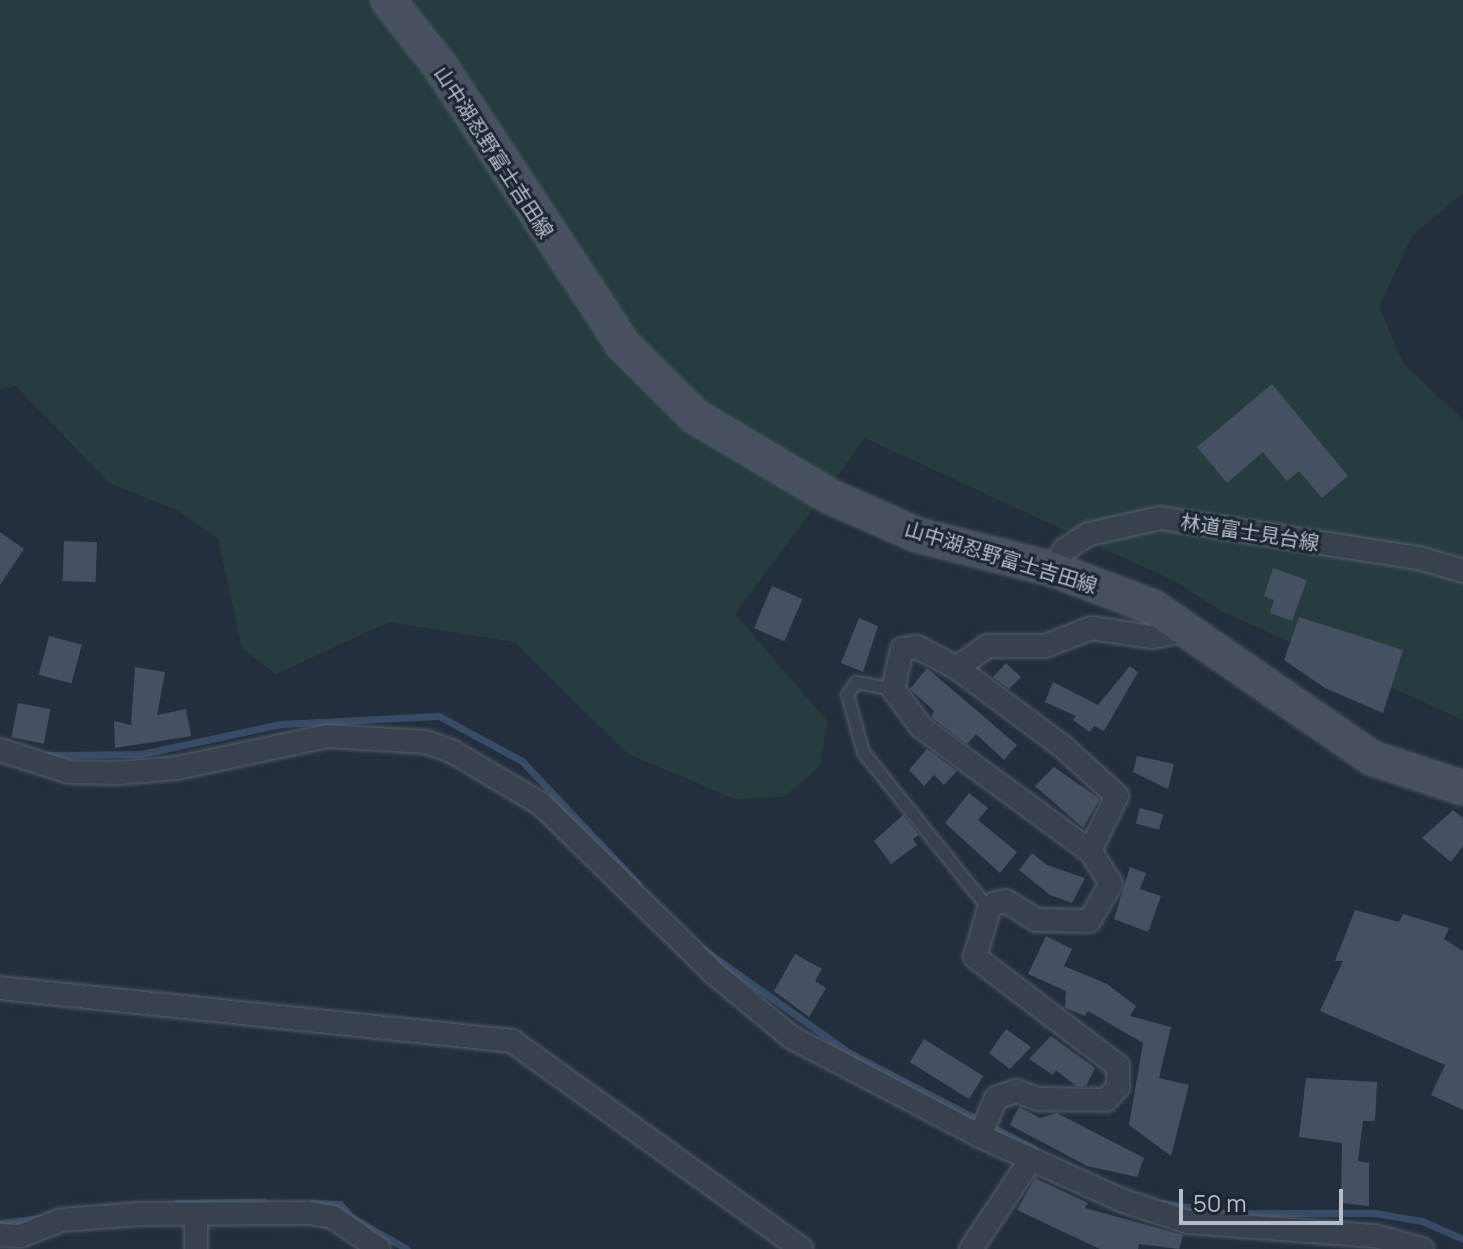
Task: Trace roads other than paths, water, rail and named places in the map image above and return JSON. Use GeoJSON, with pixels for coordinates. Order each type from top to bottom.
{"type":"FeatureCollection","features":[{"type":"Feature","properties":{"kind":"main road","name":"山中湖忍野富士吉田線"},"geometry":{"type":"LineString","coordinates":[[388,0],[440,66],[623,345],[696,417],[829,496],[917,535],[1055,570],[1153,607],[1372,758],[1459,789]]}},
{"type":"Feature","properties":{"kind":"street","name":"林道富士見台線"},"geometry":{"type":"LineString","coordinates":[[1055,570],[1064,550],[1089,534],[1160,518],[1419,558],[1463,571]]}},
{"type":"Feature","properties":{"kind":"street"},"geometry":{"type":"LineString","coordinates":[[957,668],[987,646],[1045,646],[1092,628],[1152,637],[1187,630]]}},
{"type":"Feature","properties":{"kind":"street"},"geometry":{"type":"LineString","coordinates":[[980,1136],[996,1098],[1016,1091],[1038,1099],[1106,1100],[1118,1087],[1118,1066],[975,957],[989,909],[1006,901],[1037,920],[1089,921],[1111,884],[1090,851],[921,727],[893,689],[902,649],[917,647],[957,668],[1062,746],[1117,796],[1090,851]]}},
{"type":"Feature","properties":{"kind":"street"},"geometry":{"type":"LineString","coordinates":[[0,750],[69,772],[118,773],[177,768],[327,736],[426,742],[453,752],[541,804],[714,973],[791,1037],[980,1136],[1030,1161],[1188,1222],[1375,1236],[1422,1249]]}},
{"type":"Feature","properties":{"kind":"street"},"geometry":{"type":"LineString","coordinates":[[0,988],[512,1041],[801,1249]]}},
{"type":"Feature","properties":{"kind":"street"},"geometry":{"type":"LineString","coordinates":[[971,1249],[1030,1161]]}},
{"type":"Feature","properties":{"kind":"street"},"geometry":{"type":"LineString","coordinates":[[0,1235],[20,1236],[61,1220],[196,1215],[333,1217],[379,1249]]}},
{"type":"Feature","properties":{"kind":"street"},"geometry":{"type":"LineString","coordinates":[[196,1215],[196,1249]]}},
{"type":"Feature","properties":{"kind":"lane"},"geometry":{"type":"LineString","coordinates":[[893,689],[856,682],[847,694],[863,752],[989,909]]}},
{"type":"Feature","properties":{"kind":"waterway"},"geometry":{"type":"LineString","coordinates":[[47,755],[141,754],[281,724],[439,716],[522,761],[638,884]]}},
{"type":"Feature","properties":{"kind":"waterway"},"geometry":{"type":"LineString","coordinates":[[703,949],[848,1052],[1034,1149]]}},
{"type":"Feature","properties":{"kind":"waterway"},"geometry":{"type":"LineString","coordinates":[[176,1203],[263,1202]]}},
{"type":"Feature","properties":{"kind":"waterway"},"geometry":{"type":"LineString","coordinates":[[312,1203],[340,1204],[351,1217],[407,1249]]}},
{"type":"Feature","properties":{"kind":"waterway"},"geometry":{"type":"LineString","coordinates":[[1162,1203],[1225,1213],[1375,1213],[1422,1221],[1463,1239]]}},
{"type":"Feature","properties":{"kind":"waterway"},"geometry":{"type":"LineString","coordinates":[[0,1223],[40,1218]]}}]}
